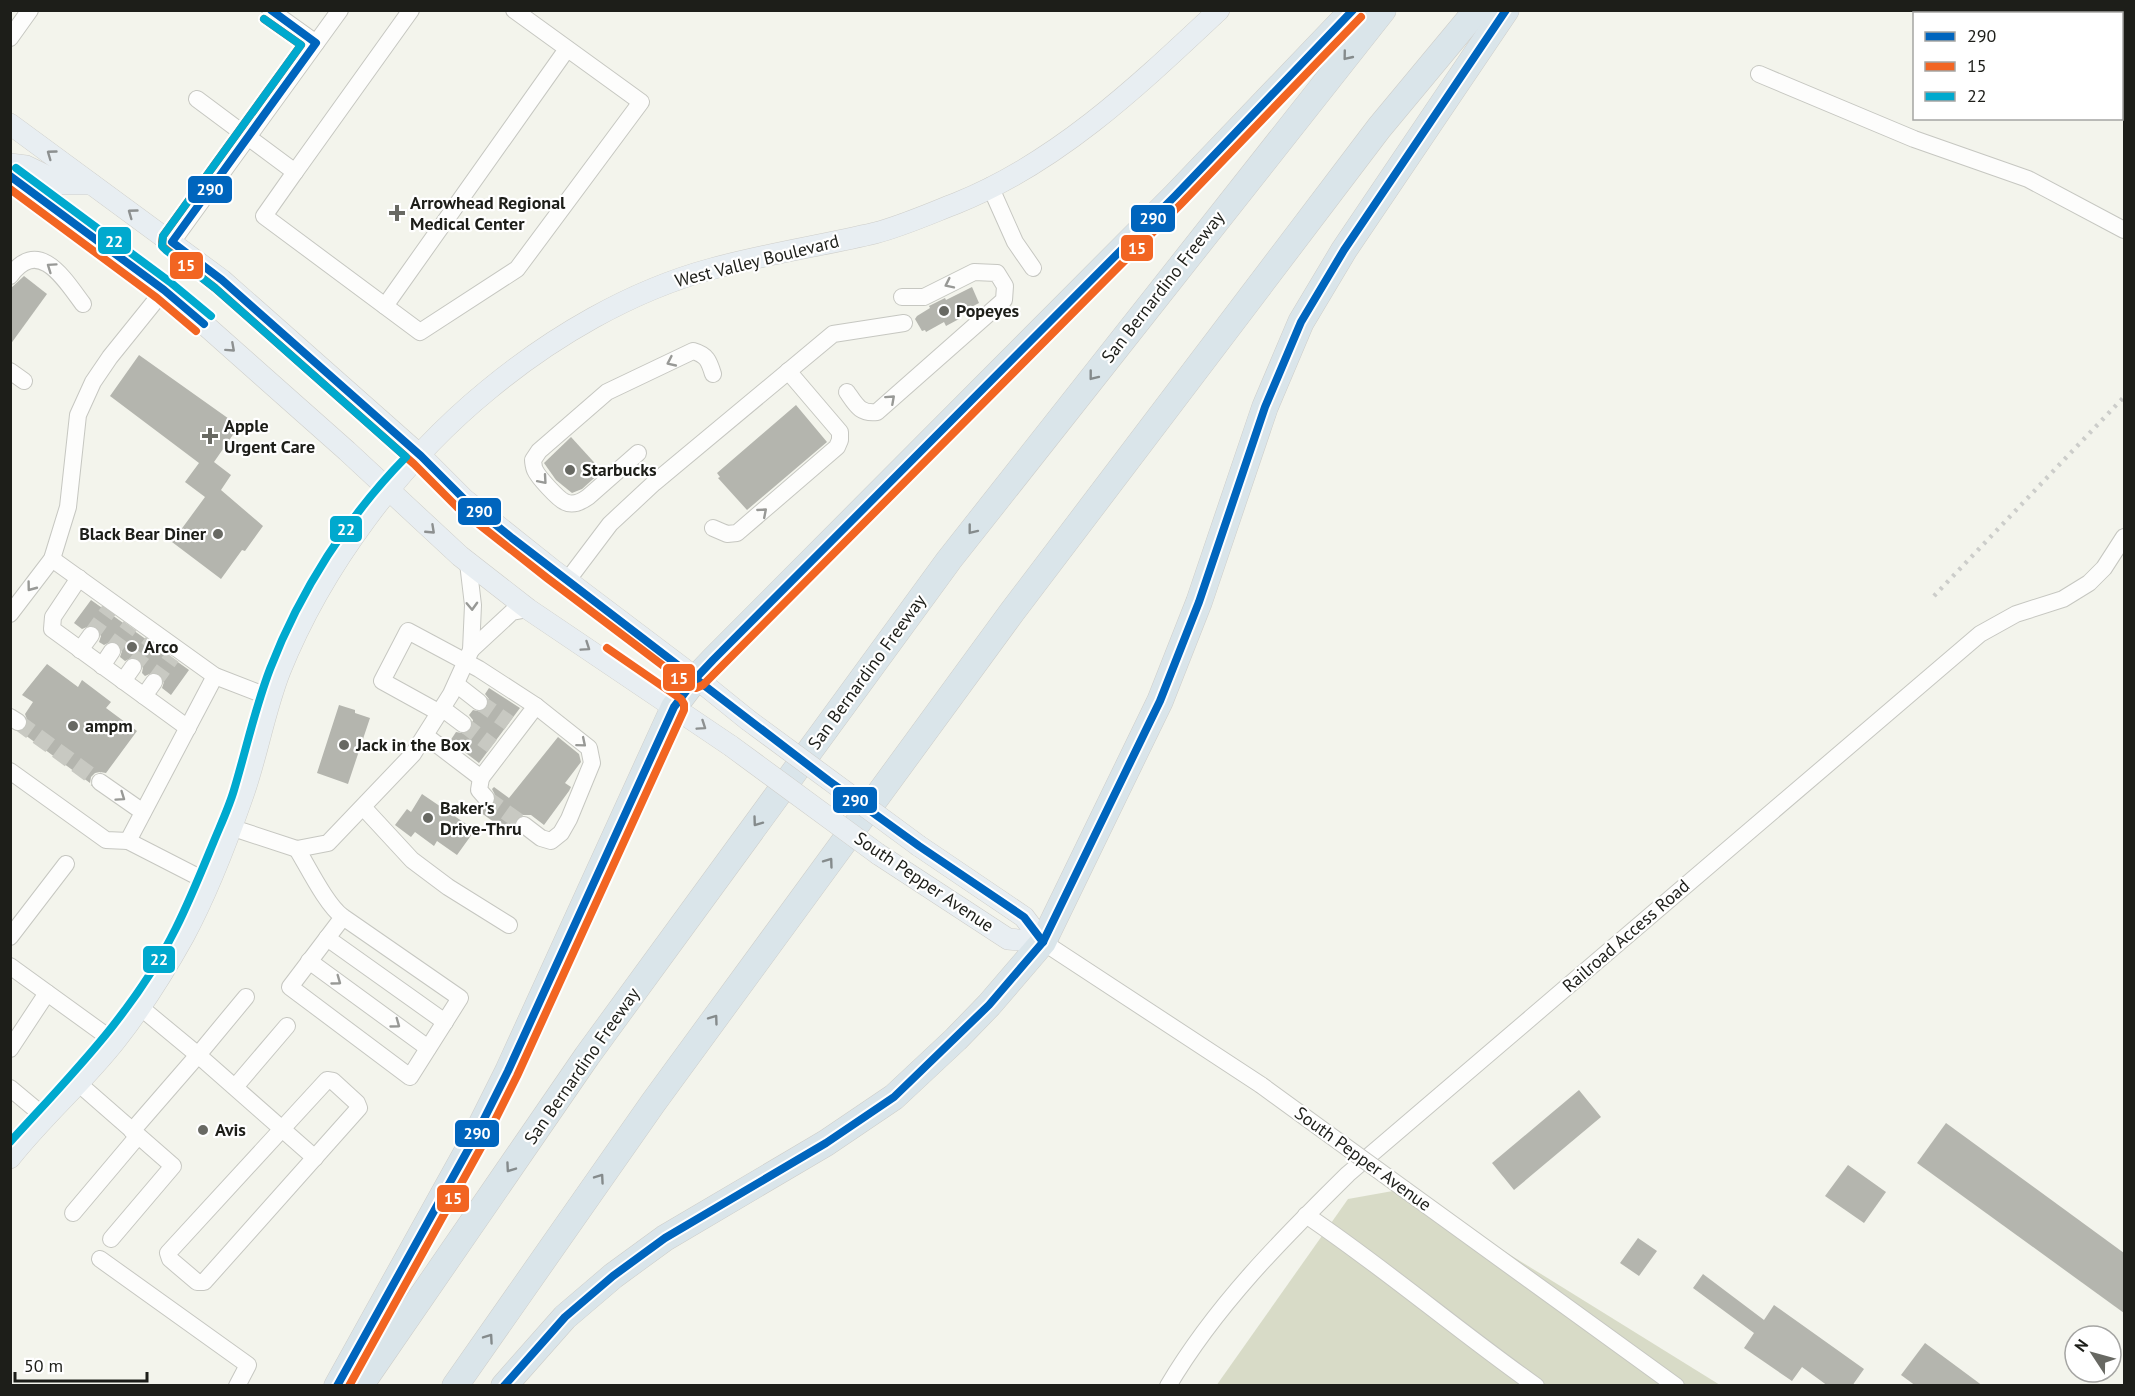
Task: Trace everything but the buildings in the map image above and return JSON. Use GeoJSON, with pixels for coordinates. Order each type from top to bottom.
{"type":"FeatureCollection","features":[{"type":"Feature","properties":{"kind":"highway"},"geometry":{"type":"LineString","coordinates":[[337,1386],[474,1139],[522,1041],[674,707],[696,678],[1176,196],[1353,10]]}},
{"type":"Feature","properties":{"kind":"highway","name":"San Bernardino Freeway"},"geometry":{"type":"LineString","coordinates":[[360,1386],[587,1056],[949,560],[1383,10]]}},
{"type":"Feature","properties":{"kind":"highway"},"geometry":{"type":"LineString","coordinates":[[455,1386],[653,1103],[1012,612],[1379,128],[1477,10]]}},
{"type":"Feature","properties":{"kind":"highway"},"geometry":{"type":"LineString","coordinates":[[504,1386],[565,1317],[613,1276],[665,1238],[826,1143],[894,1097],[989,1005],[1043,942],[1160,701],[1177,661],[1224,533],[1265,407],[1301,322],[1344,250],[1506,10]]}},
{"type":"Feature","properties":{"kind":"main road","name":"West Valley Boulevard"},"geometry":{"type":"LineString","coordinates":[[10,1158],[115,1042],[140,1007],[185,934],[243,797],[279,674],[300,626],[321,587],[389,489],[451,423],[490,388],[566,334],[643,292],[717,267],[781,251],[879,232],[962,201],[1042,160],[1167,59],[1219,10]]}},
{"type":"Feature","properties":{"kind":"main road","name":"South Pepper Avenue"},"geometry":{"type":"LineString","coordinates":[[10,124],[222,280],[421,456],[464,499],[567,581],[830,781],[919,846],[1024,917],[1043,942]]}},
{"type":"Feature","properties":{"kind":"main road"},"geometry":{"type":"LineString","coordinates":[[10,164],[26,166],[63,184],[91,184]]}},
{"type":"Feature","properties":{"kind":"main road","name":"South Pepper Avenue"},"geometry":{"type":"LineString","coordinates":[[10,176],[164,290],[389,489],[431,531],[528,609],[731,746],[900,868],[1008,939],[1043,942]]}},
{"type":"Feature","properties":{"kind":"street"},"geometry":{"type":"LineString","coordinates":[[10,38],[30,10]]}},
{"type":"Feature","properties":{"kind":"street"},"geometry":{"type":"LineString","coordinates":[[270,10],[316,43]]}},
{"type":"Feature","properties":{"kind":"street"},"geometry":{"type":"LineString","coordinates":[[172,242],[340,10]]}},
{"type":"Feature","properties":{"kind":"street"},"geometry":{"type":"LineString","coordinates":[[411,10],[264,216],[420,332],[517,269],[641,102],[514,10]]}},
{"type":"Feature","properties":{"kind":"street"},"geometry":{"type":"LineString","coordinates":[[385,306],[567,49]]}},
{"type":"Feature","properties":{"kind":"street"},"geometry":{"type":"LineString","coordinates":[[1759,74],[1914,139],[2028,179],[2124,230]]}},
{"type":"Feature","properties":{"kind":"street"},"geometry":{"type":"LineString","coordinates":[[197,99],[295,172]]}},
{"type":"Feature","properties":{"kind":"street"},"geometry":{"type":"LineString","coordinates":[[990,186],[1015,242],[1033,268]]}},
{"type":"Feature","properties":{"kind":"street"},"geometry":{"type":"LineString","coordinates":[[10,276],[17,267],[28,261],[39,260],[47,263],[56,269],[83,304]]}},
{"type":"Feature","properties":{"kind":"street"},"geometry":{"type":"LineString","coordinates":[[848,392],[857,408],[867,413],[877,412],[1004,300],[1005,286],[997,273],[974,272],[924,297],[902,297]]}},
{"type":"Feature","properties":{"kind":"street"},"geometry":{"type":"LineString","coordinates":[[10,614],[52,559],[68,507],[78,416],[93,382],[110,357],[164,290]]}},
{"type":"Feature","properties":{"kind":"street"},"geometry":{"type":"LineString","coordinates":[[567,581],[610,524],[654,483],[833,334],[904,323]]}},
{"type":"Feature","properties":{"kind":"street"},"geometry":{"type":"LineString","coordinates":[[638,453],[588,497],[572,504],[565,502],[534,470],[533,460],[539,451],[607,392],[693,351],[702,353],[710,361],[713,374]]}},
{"type":"Feature","properties":{"kind":"street"},"geometry":{"type":"LineString","coordinates":[[713,528],[728,534],[737,533],[837,447],[840,432],[788,371]]}},
{"type":"Feature","properties":{"kind":"street","name":"Railroad Access Road"},"geometry":{"type":"LineString","coordinates":[[1168,1386],[1179,1367],[1230,1298],[1264,1258],[1348,1174],[1980,634],[2016,614],[2075,593],[2104,568],[2124,537]]}},
{"type":"Feature","properties":{"kind":"street"},"geometry":{"type":"LineString","coordinates":[[52,559],[79,578],[111,607],[175,653],[215,676],[272,698]]}},
{"type":"Feature","properties":{"kind":"street"},"geometry":{"type":"LineString","coordinates":[[230,827],[297,849],[328,843],[413,754],[442,711],[468,656],[472,605],[468,563]]}},
{"type":"Feature","properties":{"kind":"street"},"geometry":{"type":"LineString","coordinates":[[79,578],[53,617],[52,629],[188,728]]}},
{"type":"Feature","properties":{"kind":"street"},"geometry":{"type":"LineString","coordinates":[[468,656],[512,612],[528,609]]}},
{"type":"Feature","properties":{"kind":"street"},"geometry":{"type":"LineString","coordinates":[[463,724],[382,681],[408,631],[468,656],[479,669],[536,706],[589,747],[592,763],[569,819],[556,839],[551,841],[541,838],[524,825]]}},
{"type":"Feature","properties":{"kind":"street"},"geometry":{"type":"LineString","coordinates":[[80,650],[91,635]]}},
{"type":"Feature","properties":{"kind":"street"},"geometry":{"type":"LineString","coordinates":[[102,666],[112,651]]}},
{"type":"Feature","properties":{"kind":"street"},"geometry":{"type":"LineString","coordinates":[[123,681],[133,667]]}},
{"type":"Feature","properties":{"kind":"street"},"geometry":{"type":"LineString","coordinates":[[128,841],[215,676]]}},
{"type":"Feature","properties":{"kind":"street"},"geometry":{"type":"LineString","coordinates":[[144,696],[154,682]]}},
{"type":"Feature","properties":{"kind":"street"},"geometry":{"type":"LineString","coordinates":[[456,684],[479,702]]}},
{"type":"Feature","properties":{"kind":"street"},"geometry":{"type":"LineString","coordinates":[[486,798],[479,790],[481,778],[496,749],[513,727],[536,706]]}},
{"type":"Feature","properties":{"kind":"street"},"geometry":{"type":"LineString","coordinates":[[426,736],[481,778]]}},
{"type":"Feature","properties":{"kind":"street"},"geometry":{"type":"LineString","coordinates":[[10,771],[106,840],[128,841],[208,882]]}},
{"type":"Feature","properties":{"kind":"street"},"geometry":{"type":"LineString","coordinates":[[100,782],[143,812]]}},
{"type":"Feature","properties":{"kind":"street"},"geometry":{"type":"LineString","coordinates":[[363,807],[412,860],[448,887],[509,925]]}},
{"type":"Feature","properties":{"kind":"street"},"geometry":{"type":"LineString","coordinates":[[297,849],[332,906],[343,917],[460,998],[410,1077],[290,987],[343,917]]}},
{"type":"Feature","properties":{"kind":"street"},"geometry":{"type":"LineString","coordinates":[[10,937],[66,864]]}},
{"type":"Feature","properties":{"kind":"street"},"geometry":{"type":"LineString","coordinates":[[327,938],[445,1022]]}},
{"type":"Feature","properties":{"kind":"street","name":"South Pepper Avenue"},"geometry":{"type":"LineString","coordinates":[[1043,942],[1261,1085],[1676,1386]]}},
{"type":"Feature","properties":{"kind":"street"},"geometry":{"type":"LineString","coordinates":[[309,961],[428,1048]]}},
{"type":"Feature","properties":{"kind":"street"},"geometry":{"type":"LineString","coordinates":[[10,966],[115,1042]]}},
{"type":"Feature","properties":{"kind":"street"},"geometry":{"type":"LineString","coordinates":[[10,1050],[47,993]]}},
{"type":"Feature","properties":{"kind":"street"},"geometry":{"type":"LineString","coordinates":[[73,1213],[246,997]]}},
{"type":"Feature","properties":{"kind":"street"},"geometry":{"type":"LineString","coordinates":[[140,1007],[315,1158]]}},
{"type":"Feature","properties":{"kind":"street"},"geometry":{"type":"LineString","coordinates":[[235,1087],[287,1026]]}},
{"type":"Feature","properties":{"kind":"street"},"geometry":{"type":"LineString","coordinates":[[327,1080],[333,1081],[357,1103],[359,1108],[204,1282],[197,1282],[170,1259],[168,1253],[282,1128],[327,1080]]}},
{"type":"Feature","properties":{"kind":"street"},"geometry":{"type":"LineString","coordinates":[[78,1083],[173,1166],[111,1239]]}},
{"type":"Feature","properties":{"kind":"street"},"geometry":{"type":"LineString","coordinates":[[10,1088],[46,1118]]}},
{"type":"Feature","properties":{"kind":"street"},"geometry":{"type":"LineString","coordinates":[[1306,1215],[1369,1259],[1492,1355],[1536,1386]]}},
{"type":"Feature","properties":{"kind":"street"},"geometry":{"type":"LineString","coordinates":[[100,1259],[248,1365],[237,1386]]}},
{"type":"Feature","properties":{"kind":"green space"},"geometry":{"type":"Polygon","coordinates":[[[1404,1189],[1720,1385],[1216,1386],[1348,1199],[1404,1189]]]}},
{"type":"Feature","properties":{"kind":"tunnel"},"geometry":{"type":"LineString","coordinates":[[91,635],[109,610]]}},
{"type":"Feature","properties":{"kind":"tunnel"},"geometry":{"type":"LineString","coordinates":[[112,651],[130,626]]}},
{"type":"Feature","properties":{"kind":"tunnel"},"geometry":{"type":"LineString","coordinates":[[133,667],[152,642]]}},
{"type":"Feature","properties":{"kind":"tunnel"},"geometry":{"type":"LineString","coordinates":[[154,682],[172,657]]}},
{"type":"Feature","properties":{"kind":"tunnel"},"geometry":{"type":"LineString","coordinates":[[479,702],[509,723]]}},
{"type":"Feature","properties":{"kind":"tunnel"},"geometry":{"type":"LineString","coordinates":[[18,722],[100,782]]}},
{"type":"Feature","properties":{"kind":"tunnel"},"geometry":{"type":"LineString","coordinates":[[463,724],[492,746]]}},
{"type":"Feature","properties":{"kind":"tunnel"},"geometry":{"type":"LineString","coordinates":[[486,798],[524,825]]}},
{"type":"Feature","properties":{"kind":"railway"},"geometry":{"type":"LineString","coordinates":[[1934,596],[2124,397]]}},
{"type":"Feature","properties":{"kind":"transit line","name":"290"},"geometry":{"type":"LineString","coordinates":[[271,10],[316,43],[172,242],[222,280],[421,456],[464,499],[512,538],[829,781],[919,846],[1024,917],[1043,942]]}},
{"type":"Feature","properties":{"kind":"transit line","name":"290"},"geometry":{"type":"LineString","coordinates":[[337,1386],[474,1139],[508,1071],[674,707],[713,660],[1175,196],[1353,10]]}},
{"type":"Feature","properties":{"kind":"transit line","name":"290"},"geometry":{"type":"LineString","coordinates":[[504,1386],[565,1317],[613,1276],[665,1238],[826,1143],[894,1097],[989,1005],[1043,942],[1160,701],[1199,602],[1265,407],[1301,322],[1344,250],[1506,10]]}},
{"type":"Feature","properties":{"kind":"transit line","name":"15"},"geometry":{"type":"LineString","coordinates":[[264,19],[301,45],[163,236],[163,247],[215,288],[414,464],[457,507],[547,578],[690,686],[696,688],[703,685],[1182,203],[1361,17]]}},
{"type":"Feature","properties":{"kind":"transit line","name":"22"},"geometry":{"type":"LineString","coordinates":[[10,1142],[101,1041],[142,987],[160,958],[186,907],[227,809],[270,669],[296,611],[345,529],[406,457],[215,288],[162,246],[163,236],[301,45],[264,19]]}},
{"type":"Feature","properties":{"kind":"transit line","name":"22"},"geometry":{"type":"LineString","coordinates":[[16,168],[170,282],[211,316]]}},
{"type":"Feature","properties":{"kind":"transit line","name":"290"},"geometry":{"type":"LineString","coordinates":[[10,176],[164,290],[204,324]]}},
{"type":"Feature","properties":{"kind":"transit line","name":"15"},"geometry":{"type":"LineString","coordinates":[[10,189],[157,298],[196,331]]}},
{"type":"Feature","properties":{"kind":"transit line","name":"15"},"geometry":{"type":"LineString","coordinates":[[349,1386],[483,1144],[517,1076],[684,710],[681,699],[607,648]]}},
{"type":"Feature","properties":{"kind":"place","name":"Arrowhead Regional Medical Center"},"geometry":{"type":"Point","coordinates":[397,213]}},
{"type":"Feature","properties":{"kind":"place","name":"Popeyes"},"geometry":{"type":"Point","coordinates":[944,311]}},
{"type":"Feature","properties":{"kind":"place","name":"Apple Urgent Care"},"geometry":{"type":"Point","coordinates":[210,436]}},
{"type":"Feature","properties":{"kind":"place","name":"Starbucks"},"geometry":{"type":"Point","coordinates":[570,470]}},
{"type":"Feature","properties":{"kind":"place","name":"Black Bear Diner"},"geometry":{"type":"Point","coordinates":[218,534]}},
{"type":"Feature","properties":{"kind":"place","name":"Arco"},"geometry":{"type":"Point","coordinates":[132,647]}},
{"type":"Feature","properties":{"kind":"place","name":"ampm"},"geometry":{"type":"Point","coordinates":[73,726]}},
{"type":"Feature","properties":{"kind":"place","name":"Jack in the Box"},"geometry":{"type":"Point","coordinates":[344,745]}},
{"type":"Feature","properties":{"kind":"place","name":"Baker's Drive-Thru"},"geometry":{"type":"Point","coordinates":[428,818]}},
{"type":"Feature","properties":{"kind":"place","name":"Avis"},"geometry":{"type":"Point","coordinates":[203,1130]}}]}
